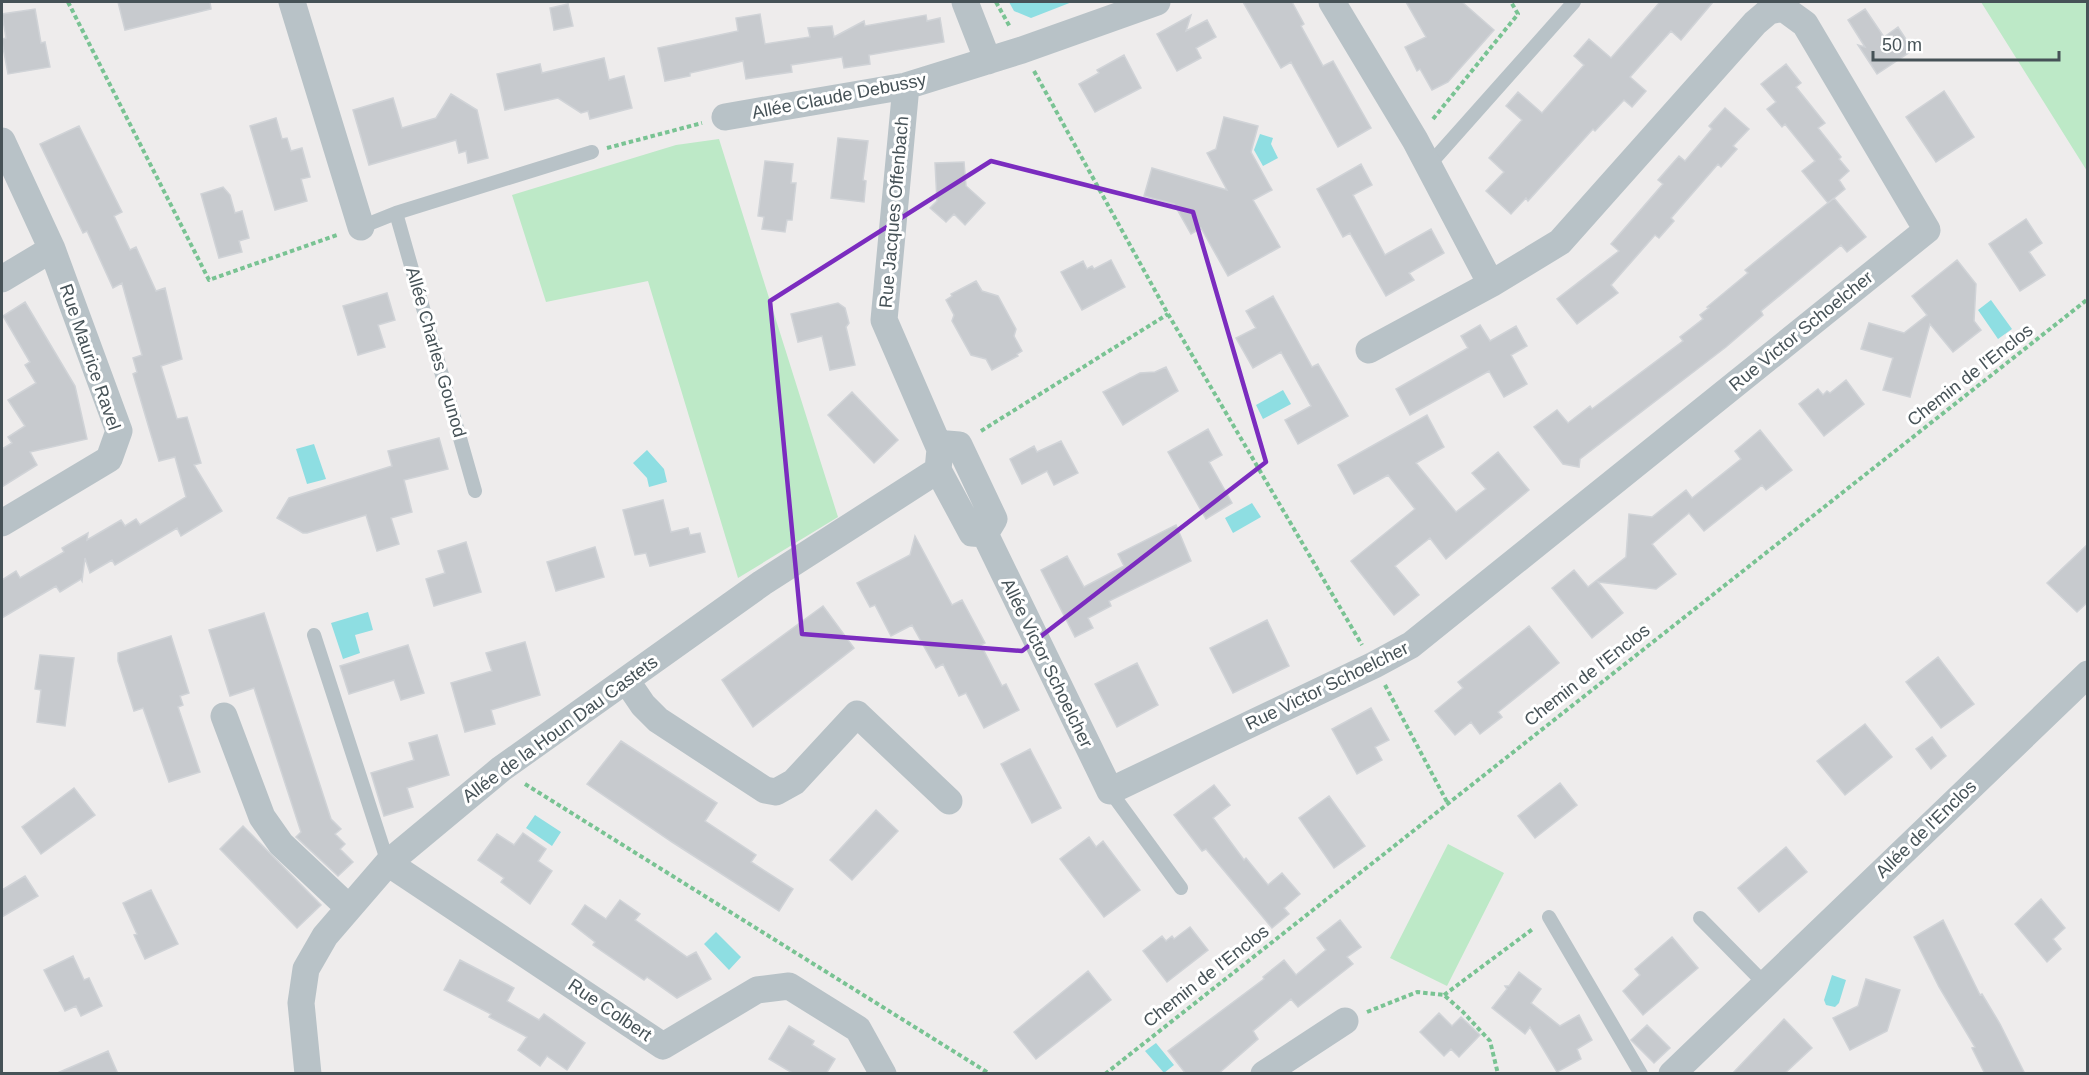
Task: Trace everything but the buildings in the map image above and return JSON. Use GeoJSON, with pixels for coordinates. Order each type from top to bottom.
{"type":"FeatureCollection","features":[{"type":"Feature","properties":{"kind":"street"},"geometry":{"type":"LineString","coordinates":[[292,2],[361,227]]}},
{"type":"Feature","properties":{"kind":"street"},"geometry":{"type":"LineString","coordinates":[[965,2],[988,61]]}},
{"type":"Feature","properties":{"kind":"street"},"geometry":{"type":"LineString","coordinates":[[1022,50],[1157,2]]}},
{"type":"Feature","properties":{"kind":"street"},"geometry":{"type":"LineString","coordinates":[[1332,2],[1415,140],[1491,284]]}},
{"type":"Feature","properties":{"kind":"street","name":"Rue Victor Schoelcher"},"geometry":{"type":"LineString","coordinates":[[1110,791],[1374,665],[1411,645],[1927,230],[1805,24],[1783,8],[1769,11],[1755,23],[1560,242],[1491,284],[1369,350]]}},
{"type":"Feature","properties":{"kind":"street","name":"Allée Claude Debussy"},"geometry":{"type":"LineString","coordinates":[[725,117],[906,86],[1022,50]]}},
{"type":"Feature","properties":{"kind":"street","name":"Rue Jacques Offenbach"},"geometry":{"type":"LineString","coordinates":[[906,86],[884,320],[946,455]]}},
{"type":"Feature","properties":{"kind":"street","name":"Rue Maurice Ravel"},"geometry":{"type":"LineString","coordinates":[[2,141],[52,249],[119,431],[109,459],[2,523]]}},
{"type":"Feature","properties":{"kind":"street"},"geometry":{"type":"LineString","coordinates":[[2,279],[52,249]]}},
{"type":"Feature","properties":{"kind":"street","name":"Allée Victor Schoelcher"},"geometry":{"type":"LineString","coordinates":[[946,455],[972,533],[984,534],[1110,791]]}},
{"type":"Feature","properties":{"kind":"street","name":"Allée de la Houn Dau Castets"},"geometry":{"type":"LineString","coordinates":[[308,1074],[300,1003],[306,969],[325,936],[388,863],[501,769],[946,455]]}},
{"type":"Feature","properties":{"kind":"street","name":"Allée de l'Enclos"},"geometry":{"type":"LineString","coordinates":[[1672,1074],[2088,674]]}},
{"type":"Feature","properties":{"kind":"street"},"geometry":{"type":"LineString","coordinates":[[626,680],[643,705],[658,720],[765,790],[776,792],[794,782],[857,714],[949,801]]}},
{"type":"Feature","properties":{"kind":"street"},"geometry":{"type":"LineString","coordinates":[[224,716],[262,818],[281,844],[349,908]]}},
{"type":"Feature","properties":{"kind":"street","name":"Rue Colbert"},"geometry":{"type":"LineString","coordinates":[[388,863],[663,1046],[757,990],[789,986],[858,1029],[883,1074]]}},
{"type":"Feature","properties":{"kind":"street"},"geometry":{"type":"LineString","coordinates":[[1264,1074],[1344,1021]]}},
{"type":"Feature","properties":{"kind":"lane"},"geometry":{"type":"LineString","coordinates":[[1429,165],[1574,2]]}},
{"type":"Feature","properties":{"kind":"lane"},"geometry":{"type":"LineString","coordinates":[[361,227],[396,213],[592,152]]}},
{"type":"Feature","properties":{"kind":"lane","name":"Allée Charles Gounod"},"geometry":{"type":"LineString","coordinates":[[396,213],[475,491]]}},
{"type":"Feature","properties":{"kind":"lane"},"geometry":{"type":"LineString","coordinates":[[314,636],[388,863]]}},
{"type":"Feature","properties":{"kind":"lane"},"geometry":{"type":"LineString","coordinates":[[1110,791],[1181,888]]}},
{"type":"Feature","properties":{"kind":"lane"},"geometry":{"type":"LineString","coordinates":[[1550,916],[1641,1074]]}},
{"type":"Feature","properties":{"kind":"lane"},"geometry":{"type":"LineString","coordinates":[[1700,918],[1765,984]]}},
{"type":"Feature","properties":{"kind":"path"},"geometry":{"type":"LineString","coordinates":[[69,2],[209,280],[361,227]]}},
{"type":"Feature","properties":{"kind":"path"},"geometry":{"type":"LineString","coordinates":[[1415,140],[1518,14],[1511,2]]}},
{"type":"Feature","properties":{"kind":"path"},"geometry":{"type":"LineString","coordinates":[[1022,50],[1168,314],[1374,665],[1447,802]]}},
{"type":"Feature","properties":{"kind":"path"},"geometry":{"type":"LineString","coordinates":[[592,152],[725,117]]}},
{"type":"Feature","properties":{"kind":"path","name":"Chemin de l'Enclos"},"geometry":{"type":"LineString","coordinates":[[1105,1074],[1447,802],[2088,299]]}},
{"type":"Feature","properties":{"kind":"path"},"geometry":{"type":"LineString","coordinates":[[946,455],[1168,314]]}},
{"type":"Feature","properties":{"kind":"path"},"geometry":{"type":"LineString","coordinates":[[501,769],[990,1074]]}},
{"type":"Feature","properties":{"kind":"path"},"geometry":{"type":"LineString","coordinates":[[1444,995],[1550,916]]}},
{"type":"Feature","properties":{"kind":"path"},"geometry":{"type":"LineString","coordinates":[[1344,1021],[1417,992],[1444,995],[1490,1041],[1498,1074]]}},
{"type":"Feature","properties":{"kind":"highlighted area"},"geometry":{"type":"Polygon","coordinates":[[[991,161],[1193,212],[1266,462],[1022,651],[802,634],[770,301],[991,161]]]}},
{"type":"Feature","properties":{"kind":"green space"},"geometry":{"type":"Polygon","coordinates":[[[1981,2],[2087,2],[2087,171],[1981,2]]]}},
{"type":"Feature","properties":{"kind":"green space"},"geometry":{"type":"Polygon","coordinates":[[[719,139],[838,517],[738,578],[648,281],[546,302],[512,195],[676,145],[719,139]]]}},
{"type":"Feature","properties":{"kind":"green space"},"geometry":{"type":"Polygon","coordinates":[[[1448,844],[1504,873],[1447,986],[1390,958],[1448,844]]]}},
{"type":"Feature","properties":{"kind":"water"},"geometry":{"type":"Polygon","coordinates":[[[1009,2],[1072,2],[1031,18],[1014,11],[1009,2]]]}},
{"type":"Feature","properties":{"kind":"water"},"geometry":{"type":"Polygon","coordinates":[[[1260,134],[1273,138],[1271,144],[1278,158],[1263,166],[1254,150],[1260,134]]]}},
{"type":"Feature","properties":{"kind":"water"},"geometry":{"type":"Polygon","coordinates":[[[1991,300],[2012,329],[1998,339],[1978,310],[1991,300]]]}},
{"type":"Feature","properties":{"kind":"water"},"geometry":{"type":"Polygon","coordinates":[[[1283,390],[1291,404],[1263,419],[1256,405],[1283,390]]]}},
{"type":"Feature","properties":{"kind":"water"},"geometry":{"type":"Polygon","coordinates":[[[314,444],[326,479],[307,484],[296,449],[314,444]]]}},
{"type":"Feature","properties":{"kind":"water"},"geometry":{"type":"Polygon","coordinates":[[[647,450],[664,469],[667,482],[649,487],[647,478],[633,463],[647,450]]]}},
{"type":"Feature","properties":{"kind":"water"},"geometry":{"type":"Polygon","coordinates":[[[1252,503],[1261,517],[1233,533],[1225,518],[1252,503]]]}},
{"type":"Feature","properties":{"kind":"water"},"geometry":{"type":"Polygon","coordinates":[[[368,612],[373,630],[355,635],[360,653],[343,659],[331,623],[368,612]]]}},
{"type":"Feature","properties":{"kind":"water"},"geometry":{"type":"Polygon","coordinates":[[[535,815],[561,832],[552,846],[526,828],[535,815]]]}},
{"type":"Feature","properties":{"kind":"water"},"geometry":{"type":"Polygon","coordinates":[[[716,932],[741,957],[729,970],[704,944],[716,932]]]}},
{"type":"Feature","properties":{"kind":"water"},"geometry":{"type":"Polygon","coordinates":[[[1832,975],[1846,980],[1839,1003],[1835,1007],[1826,1005],[1824,1000],[1832,975]]]}},
{"type":"Feature","properties":{"kind":"water"},"geometry":{"type":"Polygon","coordinates":[[[1156,1043],[1174,1065],[1164,1073],[1145,1051],[1156,1043]]]}}]}
